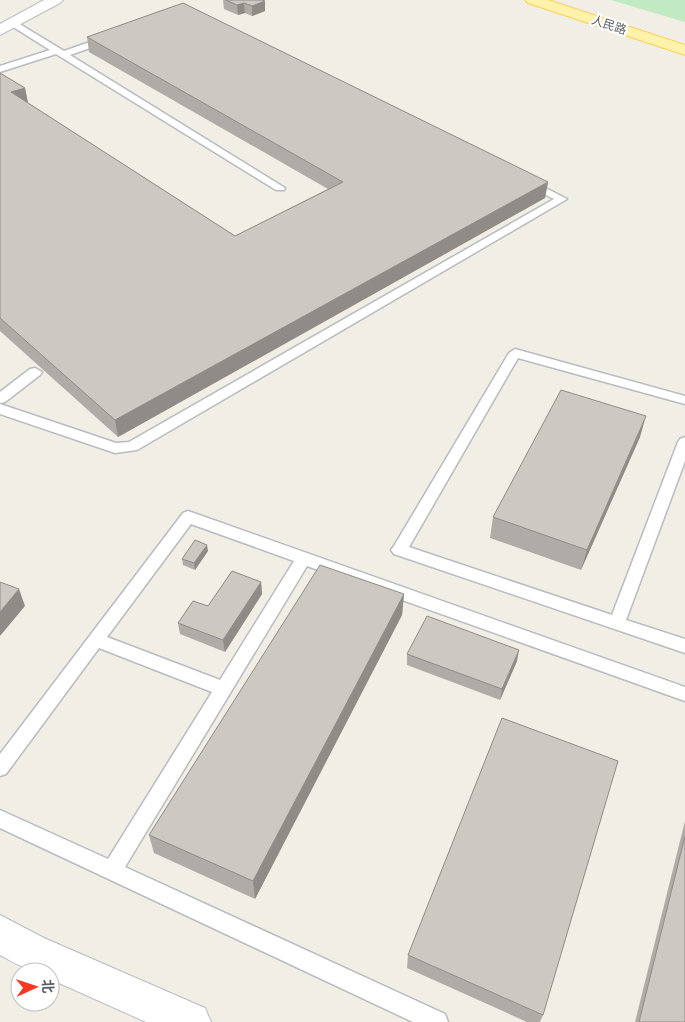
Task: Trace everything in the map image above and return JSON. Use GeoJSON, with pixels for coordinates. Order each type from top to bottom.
{"type":"FeatureCollection","features":[{"type":"Feature","properties":{"kind":"main road","name":"人民路"},"geometry":{"type":"LineString","coordinates":[[533,0],[685,50]]}},
{"type":"Feature","properties":{"kind":"main road","name":"人民路"},"geometry":{"type":"LineString","coordinates":[[573,0],[685,35]]}},
{"type":"Feature","properties":{"kind":"street"},"geometry":{"type":"LineString","coordinates":[[7,26],[55,0]]}},
{"type":"Feature","properties":{"kind":"street"},"geometry":{"type":"LineString","coordinates":[[0,934],[31,950],[191,1022]]}},
{"type":"Feature","properties":{"kind":"lane"},"geometry":{"type":"LineString","coordinates":[[7,26],[61,52],[280,188]]}},
{"type":"Feature","properties":{"kind":"lane"},"geometry":{"type":"LineString","coordinates":[[0,69],[118,36]]}},
{"type":"Feature","properties":{"kind":"lane"},"geometry":{"type":"LineString","coordinates":[[0,409],[115,448],[132,447],[562,199],[518,176]]}},
{"type":"Feature","properties":{"kind":"lane"},"geometry":{"type":"LineString","coordinates":[[685,400],[515,353],[399,550],[685,646]]}},
{"type":"Feature","properties":{"kind":"lane"},"geometry":{"type":"LineString","coordinates":[[0,399],[35,372]]}},
{"type":"Feature","properties":{"kind":"lane"},"geometry":{"type":"LineString","coordinates":[[617,623],[685,442]]}},
{"type":"Feature","properties":{"kind":"lane"},"geometry":{"type":"LineString","coordinates":[[0,768],[188,517],[685,694]]}},
{"type":"Feature","properties":{"kind":"lane"},"geometry":{"type":"LineString","coordinates":[[112,871],[304,558]]}},
{"type":"Feature","properties":{"kind":"lane"},"geometry":{"type":"LineString","coordinates":[[96,640],[224,689]]}},
{"type":"Feature","properties":{"kind":"lane"},"geometry":{"type":"LineString","coordinates":[[0,819],[437,1022]]}},
{"type":"Feature","properties":{"kind":"green space"},"geometry":{"type":"Polygon","coordinates":[[[611,0],[685,0],[685,22],[611,0]]]}},
{"type":"Feature","properties":{"kind":"building"},"geometry":{"type":"Polygon","coordinates":[[[226,0],[265,1],[252,6],[244,3],[237,5],[226,0]]]}},
{"type":"Feature","properties":{"kind":"building"},"geometry":{"type":"Polygon","coordinates":[[[183,3],[548,182],[115,420],[0,318],[0,73],[25,88],[11,92],[235,236],[343,182],[87,37],[183,3]]]}},
{"type":"Feature","properties":{"kind":"building"},"geometry":{"type":"Polygon","coordinates":[[[561,390],[646,416],[587,550],[493,517],[561,390]]]}},
{"type":"Feature","properties":{"kind":"building"},"geometry":{"type":"Polygon","coordinates":[[[195,540],[207,545],[194,563],[182,559],[195,540]]]}},
{"type":"Feature","properties":{"kind":"building"},"geometry":{"type":"Polygon","coordinates":[[[320,565],[404,594],[253,881],[149,835],[320,565]]]}},
{"type":"Feature","properties":{"kind":"building"},"geometry":{"type":"Polygon","coordinates":[[[232,571],[261,582],[223,640],[178,623],[193,601],[208,606],[232,571]]]}},
{"type":"Feature","properties":{"kind":"building"},"geometry":{"type":"Polygon","coordinates":[[[0,582],[19,589],[0,612],[0,582]]]}},
{"type":"Feature","properties":{"kind":"building"},"geometry":{"type":"Polygon","coordinates":[[[427,616],[519,650],[502,689],[407,654],[427,616]]]}},
{"type":"Feature","properties":{"kind":"building"},"geometry":{"type":"Polygon","coordinates":[[[502,718],[618,761],[543,1015],[408,955],[502,718]]]}},
{"type":"Feature","properties":{"kind":"building"},"geometry":{"type":"Polygon","coordinates":[[[685,836],[685,1022],[639,1022],[685,836]]]}}]}
